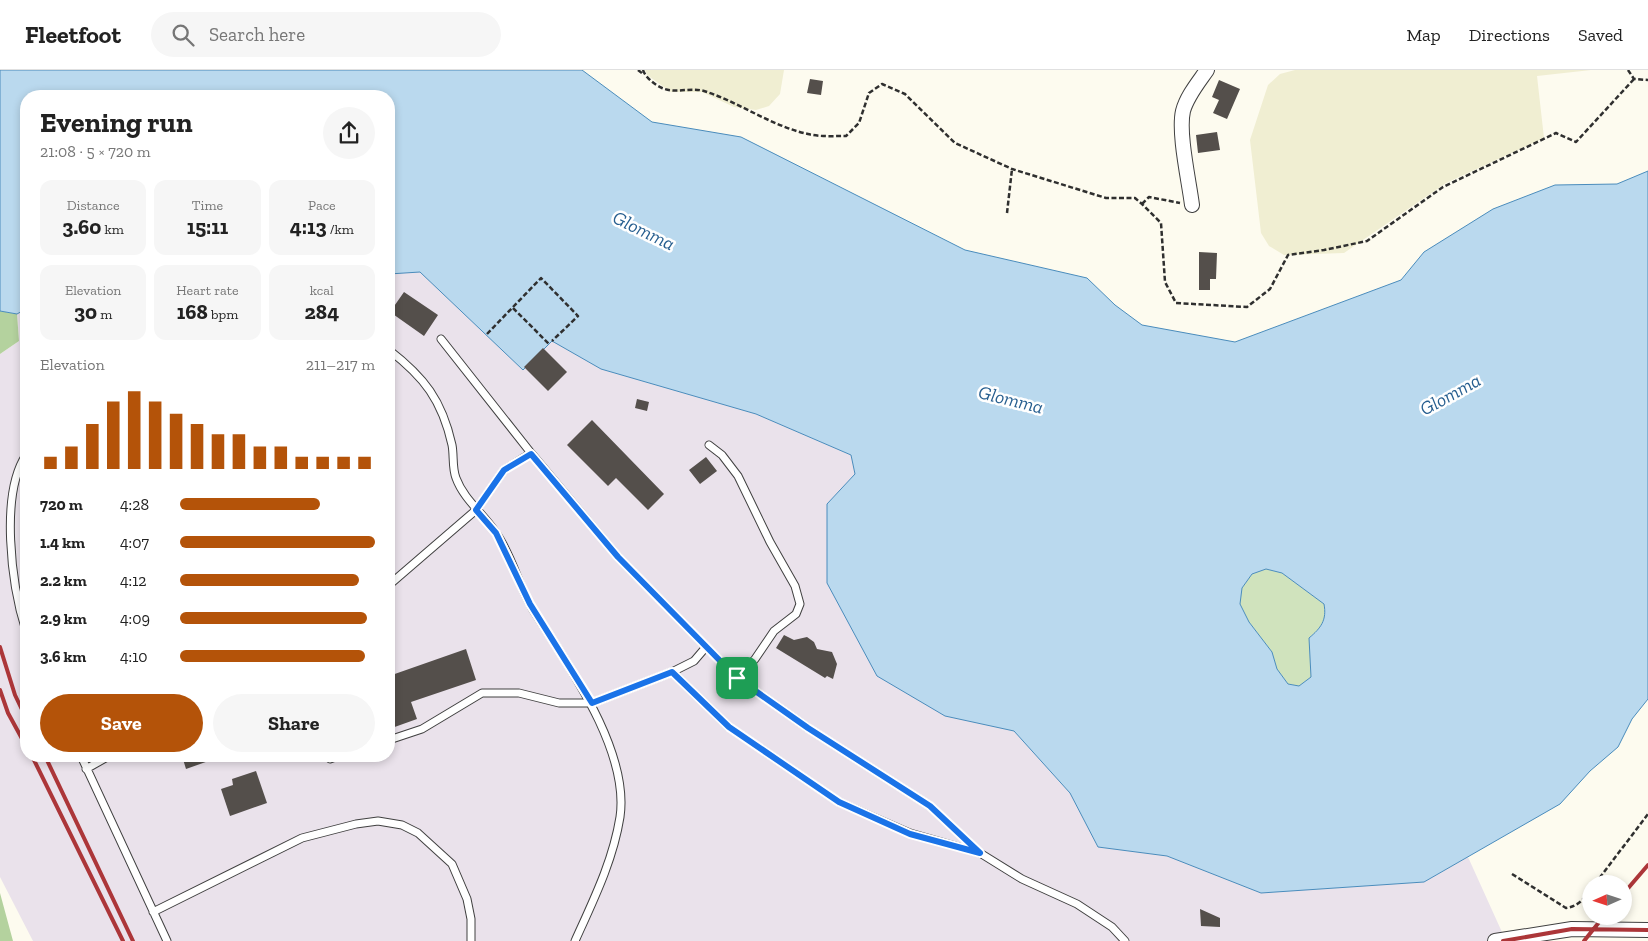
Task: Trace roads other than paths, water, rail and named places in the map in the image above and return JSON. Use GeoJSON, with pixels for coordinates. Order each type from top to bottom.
{"type":"FeatureCollection","features":[{"type":"Feature","properties":{"kind":"street"},"geometry":{"type":"LineString","coordinates":[[1192,205],[1183,130],[1183,111],[1190,96],[1207,70]]}},
{"type":"Feature","properties":{"kind":"street"},"geometry":{"type":"LineString","coordinates":[[1494,941],[1572,930],[1648,930]]}},
{"type":"Feature","properties":{"kind":"lane"},"geometry":{"type":"LineString","coordinates":[[441,339],[531,454],[618,557],[737,678],[808,728],[930,806],[980,853],[1022,879],[1077,904],[1112,928],[1125,941]]}},
{"type":"Feature","properties":{"kind":"lane"},"geometry":{"type":"LineString","coordinates":[[395,354],[405,362],[431,390],[445,416],[456,478],[476,510],[496,533],[530,604],[592,703],[607,739],[618,781],[620,815],[608,869],[575,941]]}},
{"type":"Feature","properties":{"kind":"lane"},"geometry":{"type":"LineString","coordinates":[[709,445],[722,455],[738,476],[770,542],[795,586],[800,604],[796,614],[774,631],[755,659],[737,678]]}},
{"type":"Feature","properties":{"kind":"lane"},"geometry":{"type":"LineString","coordinates":[[395,580],[476,510],[504,470],[531,454]]}},
{"type":"Feature","properties":{"kind":"lane"},"geometry":{"type":"LineString","coordinates":[[20,465],[9,482],[6,528],[8,561],[20,608]]}},
{"type":"Feature","properties":{"kind":"lane"},"geometry":{"type":"LineString","coordinates":[[395,738],[422,728],[482,693],[519,693],[559,703],[592,703],[672,672],[694,661],[706,647]]}},
{"type":"Feature","properties":{"kind":"lane"},"geometry":{"type":"LineString","coordinates":[[672,672],[729,727],[839,802],[910,834],[980,853]]}},
{"type":"Feature","properties":{"kind":"lane"},"geometry":{"type":"LineString","coordinates":[[83,762],[167,941]]}},
{"type":"Feature","properties":{"kind":"lane"},"geometry":{"type":"LineString","coordinates":[[86,769],[98,762]]}},
{"type":"Feature","properties":{"kind":"lane"},"geometry":{"type":"LineString","coordinates":[[153,912],[302,838],[356,824],[378,822],[402,825],[418,833],[452,864],[466,899],[470,919],[471,941]]}},
{"type":"Feature","properties":{"kind":"water","name":"Glomma"},"geometry":{"type":"Polygon","coordinates":[[[0,70],[582,70],[652,122],[741,137],[965,250],[1087,278],[1115,305],[1142,325],[1235,342],[1401,280],[1424,252],[1493,209],[1555,185],[1617,184],[1648,171],[1648,699],[1632,719],[1618,747],[1590,771],[1560,804],[1424,882],[1261,893],[1167,856],[1098,847],[1070,793],[1014,731],[945,716],[877,676],[827,583],[827,504],[855,474],[851,455],[756,414],[601,369],[552,341],[523,370],[420,272],[395,274],[395,90],[20,90],[20,312],[17,314],[0,311],[0,70]],[[1266,569],[1252,574],[1242,588],[1240,604],[1249,622],[1272,652],[1277,669],[1288,684],[1299,686],[1311,677],[1309,638],[1317,631],[1324,619],[1324,604],[1282,573],[1266,569]]]}},
{"type":"Feature","properties":{"kind":"railway"},"geometry":{"type":"LineString","coordinates":[[0,647],[20,705]]}},
{"type":"Feature","properties":{"kind":"railway"},"geometry":{"type":"LineString","coordinates":[[0,690],[8,713],[20,735]]}},
{"type":"Feature","properties":{"kind":"railway"},"geometry":{"type":"LineString","coordinates":[[35,762],[123,941]]}},
{"type":"Feature","properties":{"kind":"railway"},"geometry":{"type":"LineString","coordinates":[[48,762],[133,941]]}},
{"type":"Feature","properties":{"kind":"railway"},"geometry":{"type":"LineString","coordinates":[[1632,884],[1648,865]]}},
{"type":"Feature","properties":{"kind":"railway"},"geometry":{"type":"LineString","coordinates":[[1584,941],[1597,925]]}},
{"type":"Feature","properties":{"kind":"railway"},"geometry":{"type":"LineString","coordinates":[[1503,941],[1572,929],[1648,930]]}}]}
